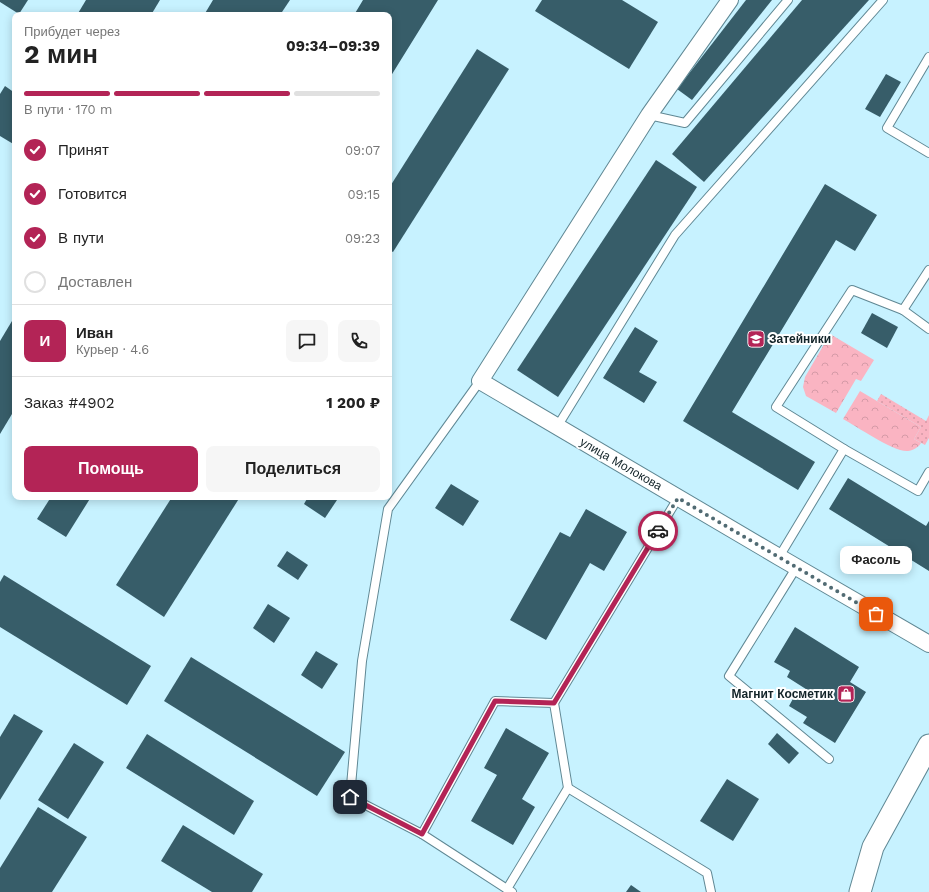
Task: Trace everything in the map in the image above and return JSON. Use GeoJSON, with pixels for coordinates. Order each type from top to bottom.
{"type":"FeatureCollection","features":[{"type":"Feature","properties":{"kind":"street"},"geometry":{"type":"LineString","coordinates":[[480,381],[649,115],[730,0]]}},
{"type":"Feature","properties":{"kind":"street","name":"улица Молокова"},"geometry":{"type":"LineString","coordinates":[[480,381],[796,568],[929,644]]}},
{"type":"Feature","properties":{"kind":"street"},"geometry":{"type":"LineString","coordinates":[[860,892],[872,848],[929,745]]}},
{"type":"Feature","properties":{"kind":"lane"},"geometry":{"type":"LineString","coordinates":[[649,115],[685,123],[788,0]]}},
{"type":"Feature","properties":{"kind":"lane"},"geometry":{"type":"LineString","coordinates":[[557,427],[675,235],[883,0]]}},
{"type":"Feature","properties":{"kind":"lane"},"geometry":{"type":"LineString","coordinates":[[929,57],[888,128],[929,153]]}},
{"type":"Feature","properties":{"kind":"lane"},"geometry":{"type":"LineString","coordinates":[[903,310],[929,270]]}},
{"type":"Feature","properties":{"kind":"lane"},"geometry":{"type":"LineString","coordinates":[[929,329],[903,310],[852,290],[776,407],[844,449],[918,491],[929,472]]}},
{"type":"Feature","properties":{"kind":"lane"},"geometry":{"type":"LineString","coordinates":[[480,381],[388,509],[362,661],[350,797],[422,834],[510,890],[568,788],[554,703],[678,498]]}},
{"type":"Feature","properties":{"kind":"lane"},"geometry":{"type":"LineString","coordinates":[[779,557],[844,449]]}},
{"type":"Feature","properties":{"kind":"lane"},"geometry":{"type":"LineString","coordinates":[[796,568],[729,676],[829,759]]}},
{"type":"Feature","properties":{"kind":"lane"},"geometry":{"type":"LineString","coordinates":[[422,834],[495,701],[554,703]]}},
{"type":"Feature","properties":{"kind":"lane"},"geometry":{"type":"LineString","coordinates":[[568,788],[707,872],[711,892]]}},
{"type":"Feature","properties":{"kind":"green space"},"geometry":{"type":"Polygon","coordinates":[[[830,334],[874,360],[861,381],[856,379],[836,413],[806,396],[803,387],[805,377],[830,334]]]}},
{"type":"Feature","properties":{"kind":"green space"},"geometry":{"type":"Polygon","coordinates":[[[860,391],[921,427],[914,439],[921,443],[917,447],[908,451],[894,448],[843,419],[860,391]]]}},
{"type":"Feature","properties":{"kind":"green space"},"geometry":{"type":"Polygon","coordinates":[[[881,394],[926,421],[929,415],[929,438],[925,445],[914,439],[921,427],[877,401],[881,394]]]}},
{"type":"Feature","properties":{"kind":"building"},"geometry":{"type":"Polygon","coordinates":[[[0,0],[28,0],[20,12],[16,12],[0,2],[0,0]]]}},
{"type":"Feature","properties":{"kind":"building"},"geometry":{"type":"Polygon","coordinates":[[[86,0],[160,0],[153,12],[79,12],[86,0]]]}},
{"type":"Feature","properties":{"kind":"building"},"geometry":{"type":"Polygon","coordinates":[[[213,0],[290,0],[282,12],[206,12],[213,0]]]}},
{"type":"Feature","properties":{"kind":"building"},"geometry":{"type":"Polygon","coordinates":[[[363,0],[438,0],[392,74],[392,12],[356,12],[363,0]]]}},
{"type":"Feature","properties":{"kind":"building"},"geometry":{"type":"Polygon","coordinates":[[[542,0],[622,0],[658,22],[629,69],[535,11],[542,0]]]}},
{"type":"Feature","properties":{"kind":"building"},"geometry":{"type":"Polygon","coordinates":[[[746,0],[772,0],[692,100],[677,89],[746,0]]]}},
{"type":"Feature","properties":{"kind":"building"},"geometry":{"type":"Polygon","coordinates":[[[802,0],[869,0],[704,182],[672,154],[802,0]]]}},
{"type":"Feature","properties":{"kind":"building"},"geometry":{"type":"Polygon","coordinates":[[[477,49],[509,69],[393,252],[392,183],[477,49]]]}},
{"type":"Feature","properties":{"kind":"building"},"geometry":{"type":"Polygon","coordinates":[[[886,74],[901,82],[880,117],[865,109],[886,74]]]}},
{"type":"Feature","properties":{"kind":"building"},"geometry":{"type":"Polygon","coordinates":[[[5,86],[12,91],[12,143],[0,136],[0,94],[5,86]]]}},
{"type":"Feature","properties":{"kind":"building"},"geometry":{"type":"Polygon","coordinates":[[[656,160],[697,187],[558,397],[517,370],[656,160]]]}},
{"type":"Feature","properties":{"kind":"building"},"geometry":{"type":"Polygon","coordinates":[[[825,184],[877,215],[855,251],[836,240],[732,412],[815,462],[798,490],[683,421],[825,184]]]}},
{"type":"Feature","properties":{"kind":"building"},"geometry":{"type":"Polygon","coordinates":[[[872,313],[898,327],[887,348],[861,333],[872,313]]]}},
{"type":"Feature","properties":{"kind":"building"},"geometry":{"type":"Polygon","coordinates":[[[12,321],[12,414],[0,434],[0,341],[12,321]]]}},
{"type":"Feature","properties":{"kind":"building"},"geometry":{"type":"Polygon","coordinates":[[[635,327],[658,341],[639,372],[657,382],[644,403],[603,378],[635,327]]]}},
{"type":"Feature","properties":{"kind":"building"},"geometry":{"type":"Polygon","coordinates":[[[848,478],[926,526],[929,521],[929,571],[829,509],[848,478]]]}},
{"type":"Feature","properties":{"kind":"building"},"geometry":{"type":"Polygon","coordinates":[[[451,484],[479,501],[463,526],[435,508],[451,484]]]}},
{"type":"Feature","properties":{"kind":"building"},"geometry":{"type":"Polygon","coordinates":[[[49,500],[89,500],[66,537],[37,519],[49,500]]]}},
{"type":"Feature","properties":{"kind":"building"},"geometry":{"type":"Polygon","coordinates":[[[170,500],[238,500],[164,617],[116,585],[170,500]]]}},
{"type":"Feature","properties":{"kind":"building"},"geometry":{"type":"Polygon","coordinates":[[[306,500],[337,500],[325,518],[304,504],[306,500]]]}},
{"type":"Feature","properties":{"kind":"building"},"geometry":{"type":"Polygon","coordinates":[[[586,509],[627,532],[604,571],[590,563],[546,640],[510,620],[560,532],[570,537],[586,509]]]}},
{"type":"Feature","properties":{"kind":"building"},"geometry":{"type":"Polygon","coordinates":[[[287,551],[308,565],[298,580],[277,566],[287,551]]]}},
{"type":"Feature","properties":{"kind":"building"},"geometry":{"type":"Polygon","coordinates":[[[4,575],[151,666],[127,705],[0,627],[0,582],[4,575]]]}},
{"type":"Feature","properties":{"kind":"building"},"geometry":{"type":"Polygon","coordinates":[[[268,604],[290,618],[274,643],[253,628],[268,604]]]}},
{"type":"Feature","properties":{"kind":"building"},"geometry":{"type":"Polygon","coordinates":[[[795,627],[859,667],[850,682],[866,692],[835,743],[803,723],[807,717],[789,706],[795,695],[803,700],[809,691],[787,677],[790,671],[774,662],[795,627]]]}},
{"type":"Feature","properties":{"kind":"building"},"geometry":{"type":"Polygon","coordinates":[[[316,651],[338,664],[322,689],[301,675],[316,651]]]}},
{"type":"Feature","properties":{"kind":"building"},"geometry":{"type":"Polygon","coordinates":[[[191,657],[345,752],[317,796],[164,701],[191,657]]]}},
{"type":"Feature","properties":{"kind":"building"},"geometry":{"type":"Polygon","coordinates":[[[14,714],[43,731],[0,800],[0,737],[14,714]]]}},
{"type":"Feature","properties":{"kind":"building"},"geometry":{"type":"Polygon","coordinates":[[[506,728],[549,753],[522,799],[535,807],[513,845],[471,821],[497,775],[484,768],[506,728]]]}},
{"type":"Feature","properties":{"kind":"building"},"geometry":{"type":"Polygon","coordinates":[[[777,733],[799,753],[789,764],[768,744],[777,733]]]}},
{"type":"Feature","properties":{"kind":"building"},"geometry":{"type":"Polygon","coordinates":[[[147,734],[254,801],[234,835],[126,768],[147,734]]]}},
{"type":"Feature","properties":{"kind":"building"},"geometry":{"type":"Polygon","coordinates":[[[74,743],[104,762],[68,819],[38,800],[74,743]]]}},
{"type":"Feature","properties":{"kind":"building"},"geometry":{"type":"Polygon","coordinates":[[[727,779],[759,799],[733,841],[700,821],[727,779]]]}},
{"type":"Feature","properties":{"kind":"building"},"geometry":{"type":"Polygon","coordinates":[[[38,807],[87,837],[52,892],[0,892],[0,868],[38,807]]]}},
{"type":"Feature","properties":{"kind":"building"},"geometry":{"type":"Polygon","coordinates":[[[183,825],[263,874],[252,892],[212,892],[161,861],[183,825]]]}},
{"type":"Feature","properties":{"kind":"building"},"geometry":{"type":"Polygon","coordinates":[[[631,885],[641,892],[626,892],[631,885]]]}},
{"type":"Feature","properties":{"kind":"way so far"},"geometry":{"type":"LineString","coordinates":[[658,531],[678,498],[876,614]]}},
{"type":"Feature","properties":{"kind":"place","name":"Затейники"},"geometry":{"type":"Point","coordinates":[756,339]}},
{"type":"Feature","properties":{"kind":"place","name":"Фасоль"},"geometry":{"type":"Point","coordinates":[876,614]}},
{"type":"Feature","properties":{"kind":"place","name":"Магнит Косметик"},"geometry":{"type":"Point","coordinates":[846,694]}},
{"type":"Feature","properties":{"kind":"route"},"geometry":{"type":"LineString","coordinates":[[350,797],[422,834],[495,701],[554,703],[658,531]]}}]}
